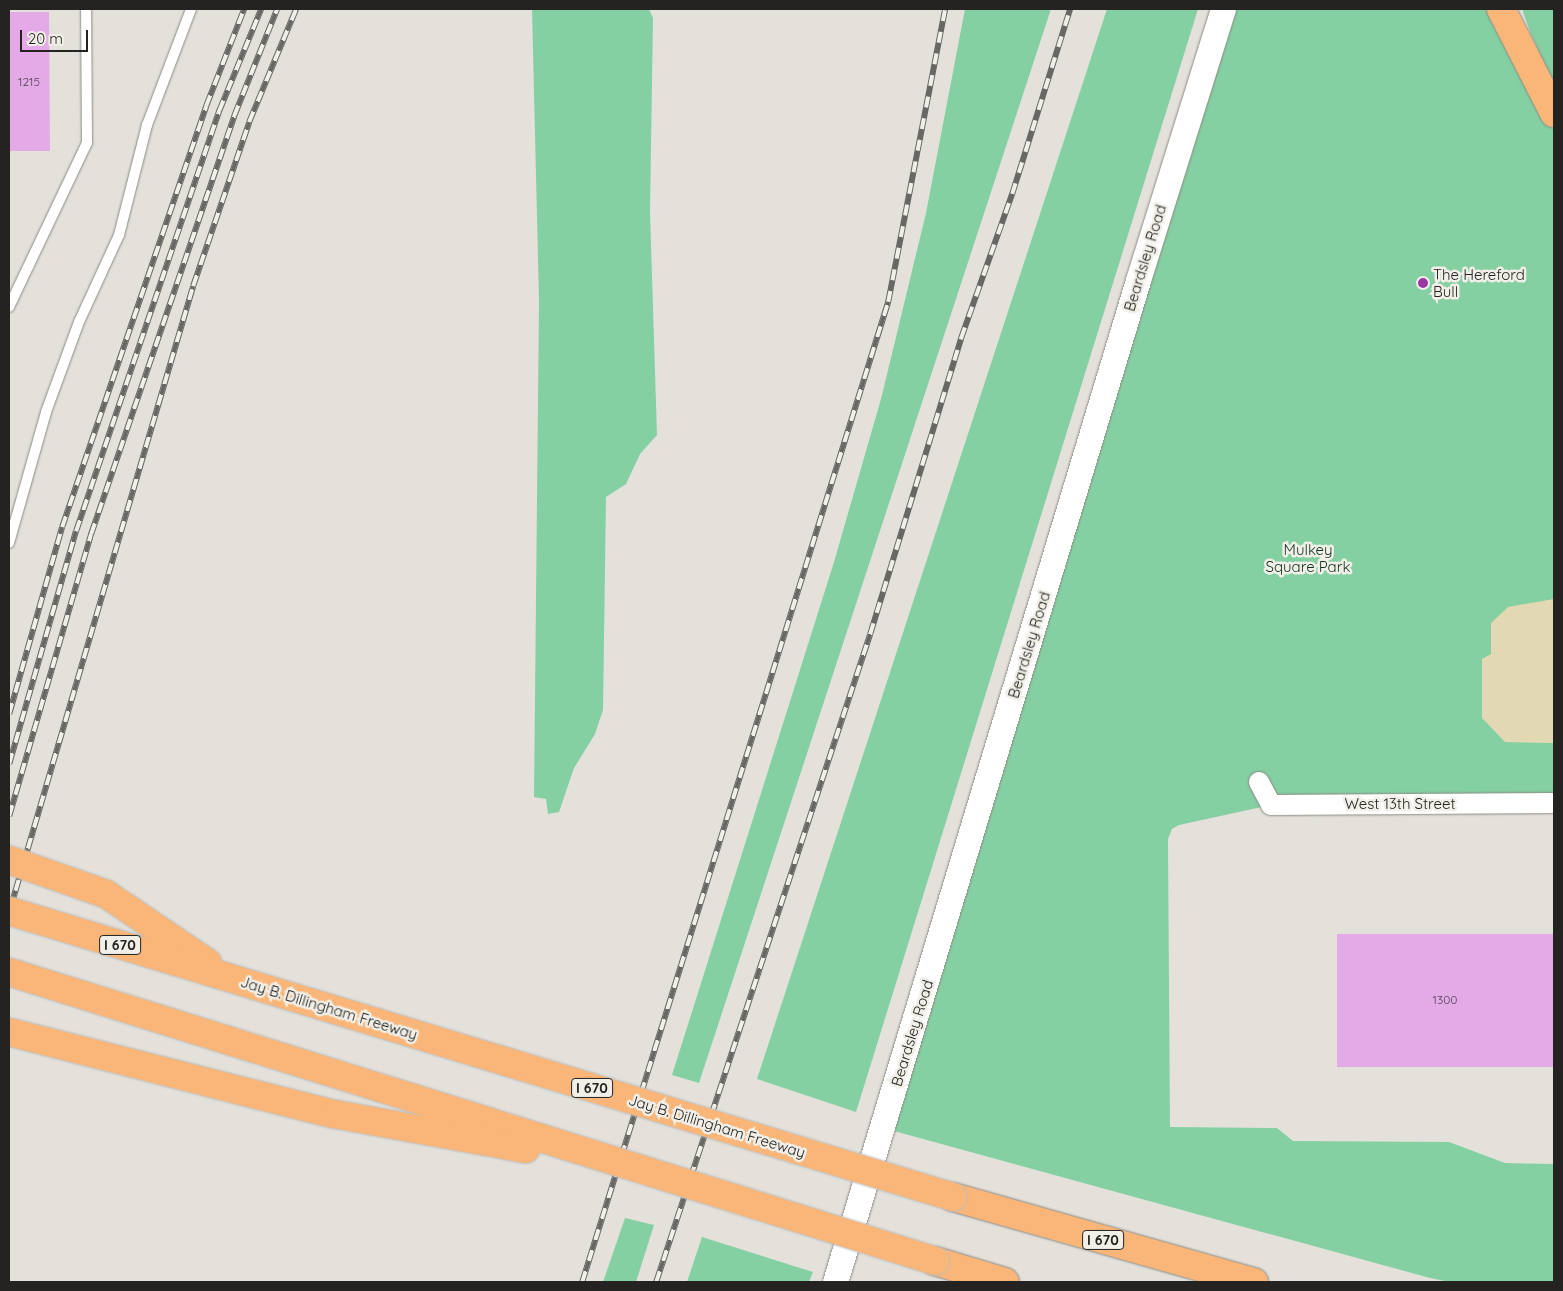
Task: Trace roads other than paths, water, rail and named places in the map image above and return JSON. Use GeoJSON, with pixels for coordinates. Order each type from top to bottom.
{"type":"FeatureCollection","features":[{"type":"Feature","properties":{"kind":"highway"},"geometry":{"type":"LineString","coordinates":[[1501,9],[1554,113]]}},
{"type":"Feature","properties":{"kind":"highway"},"geometry":{"type":"LineString","coordinates":[[9,860],[106,894],[232,979]]}},
{"type":"Feature","properties":{"kind":"highway","name":"Jay B. Dillingham Freeway"},"geometry":{"type":"LineString","coordinates":[[9,911],[953,1197],[1254,1282]]}},
{"type":"Feature","properties":{"kind":"highway"},"geometry":{"type":"LineString","coordinates":[[9,972],[1005,1282]]}},
{"type":"Feature","properties":{"kind":"highway"},"geometry":{"type":"LineString","coordinates":[[9,1032],[334,1114],[648,1172]]}},
{"type":"Feature","properties":{"kind":"street","name":"Beardsley Road"},"geometry":{"type":"LineString","coordinates":[[835,1282],[1138,280],[1223,9]]}},
{"type":"Feature","properties":{"kind":"street","name":"West 13th Street"},"geometry":{"type":"LineString","coordinates":[[1259,782],[1271,805],[1554,803]]}},
{"type":"Feature","properties":{"kind":"lane"},"geometry":{"type":"LineString","coordinates":[[9,307],[87,143],[86,9]]}},
{"type":"Feature","properties":{"kind":"lane"},"geometry":{"type":"LineString","coordinates":[[9,543],[46,412],[79,322],[119,235],[147,126],[191,9]]}},
{"type":"Feature","properties":{"kind":"railway"},"geometry":{"type":"LineString","coordinates":[[9,714],[62,527],[206,106],[244,9]]}},
{"type":"Feature","properties":{"kind":"railway"},"geometry":{"type":"LineString","coordinates":[[9,764],[76,531],[219,111],[261,9]]}},
{"type":"Feature","properties":{"kind":"railway"},"geometry":{"type":"LineString","coordinates":[[9,816],[91,534],[234,116],[277,9]]}},
{"type":"Feature","properties":{"kind":"railway"},"geometry":{"type":"LineString","coordinates":[[9,912],[193,286],[249,122],[296,9]]}},
{"type":"Feature","properties":{"kind":"railway"},"geometry":{"type":"LineString","coordinates":[[582,1282],[888,302],[945,9]]}},
{"type":"Feature","properties":{"kind":"railway"},"geometry":{"type":"LineString","coordinates":[[656,1282],[870,634],[961,338],[1012,194],[1070,9]]}},
{"type":"Feature","properties":{"kind":"place","name":"The Hereford Bull"},"geometry":{"type":"Point","coordinates":[1423,283]}},
{"type":"Feature","properties":{"kind":"park label","name":"Mulkey Square Park"},"geometry":{"type":"Point","coordinates":[1308,558]}}]}
